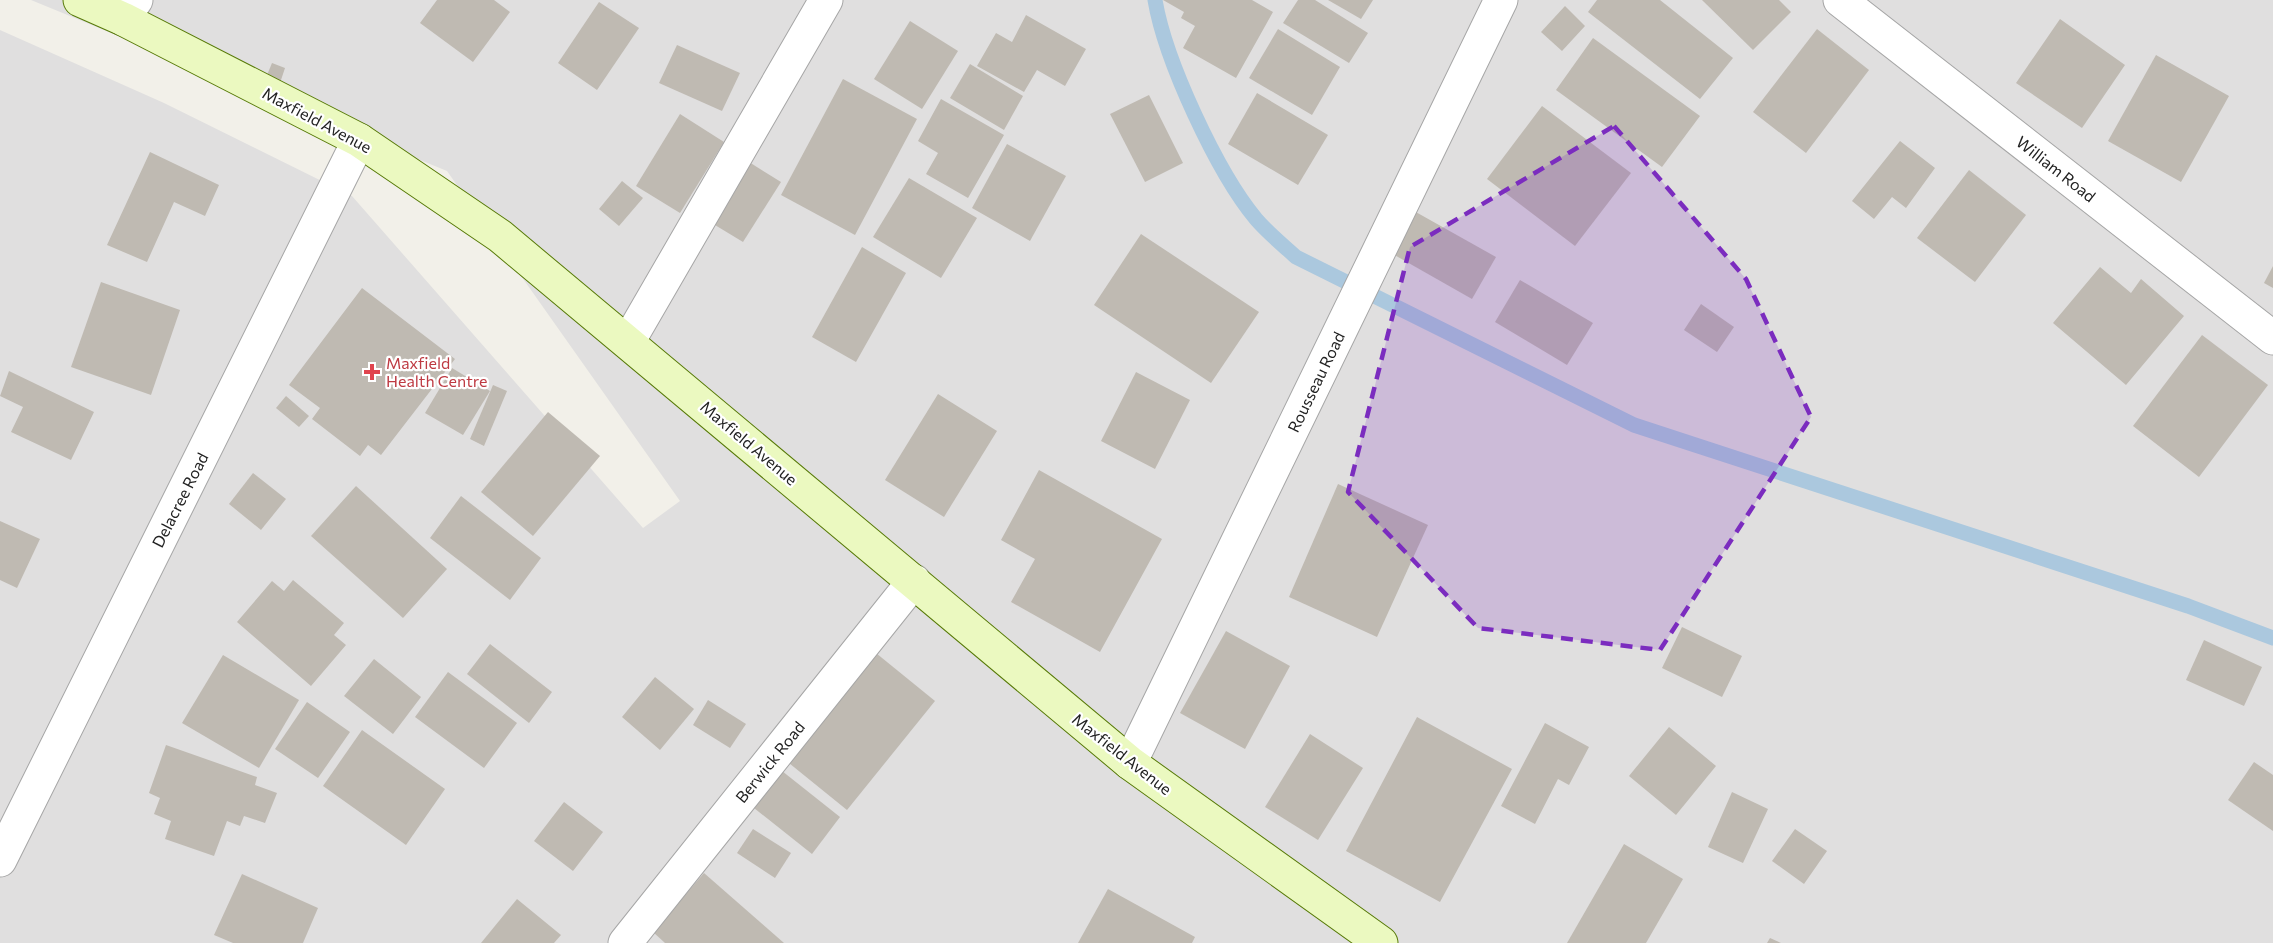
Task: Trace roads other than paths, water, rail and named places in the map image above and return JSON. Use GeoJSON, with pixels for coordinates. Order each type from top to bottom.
{"type":"FeatureCollection","features":[{"type":"Feature","properties":{"kind":"main road","name":"Maxfield Avenue"},"geometry":{"type":"LineString","coordinates":[[80,0],[129,9],[359,140],[500,236],[1130,763],[1379,943]]}},
{"type":"Feature","properties":{"kind":"street"},"geometry":{"type":"LineString","coordinates":[[628,342],[826,0]]}},
{"type":"Feature","properties":{"kind":"street","name":"Rousseau Road"},"geometry":{"type":"LineString","coordinates":[[1130,763],[1501,0]]}},
{"type":"Feature","properties":{"kind":"street","name":"William Road"},"geometry":{"type":"LineString","coordinates":[[1840,0],[2273,338]]}},
{"type":"Feature","properties":{"kind":"street","name":"Delacree Road"},"geometry":{"type":"LineString","coordinates":[[0,860],[359,140]]}},
{"type":"Feature","properties":{"kind":"street","name":"Berwick Road"},"geometry":{"type":"LineString","coordinates":[[625,943],[914,580]]}},
{"type":"Feature","properties":{"kind":"waterway"},"geometry":{"type":"LineString","coordinates":[[1155,0],[1181,83],[1225,173],[1256,219],[1296,257],[1634,425],[2188,606],[2273,638]]}},
{"type":"Feature","properties":{"kind":"place","name":"Maxfield Health Centre"},"geometry":{"type":"Point","coordinates":[372,372]}}]}
